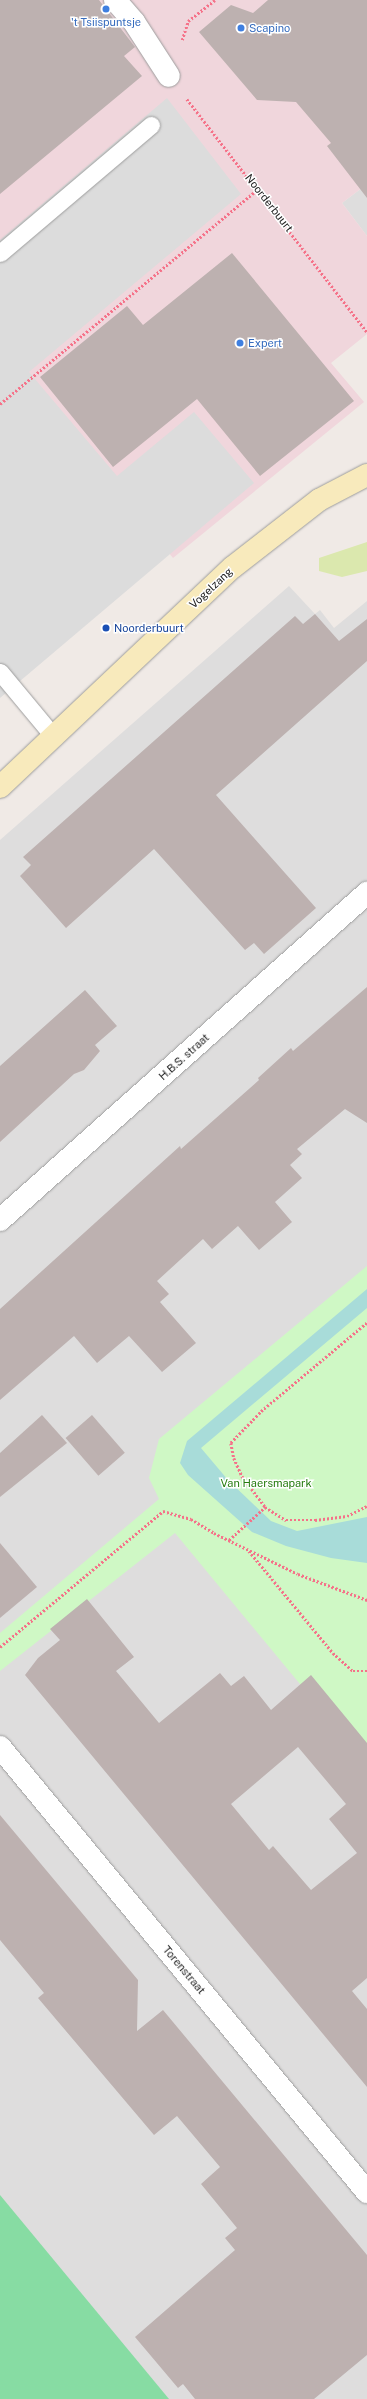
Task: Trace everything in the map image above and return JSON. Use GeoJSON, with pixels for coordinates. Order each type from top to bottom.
{"type":"FeatureCollection","features":[{"type":"Feature","properties":{"kind":"street"},"geometry":{"type":"LineString","coordinates":[[116,0],[134,22],[169,76]]}},
{"type":"Feature","properties":{"kind":"street","name":"Vogelzang"},"geometry":{"type":"LineString","coordinates":[[0,787],[233,567],[319,500],[367,475]]}},
{"type":"Feature","properties":{"kind":"street","name":"H.B.S. straat"},"geometry":{"type":"LineString","coordinates":[[0,1220],[367,893]]}},
{"type":"Feature","properties":{"kind":"street","name":"Torenstraat"},"geometry":{"type":"LineString","coordinates":[[0,1747],[367,2192]]}},
{"type":"Feature","properties":{"kind":"lane"},"geometry":{"type":"LineString","coordinates":[[0,253],[151,125]]}},
{"type":"Feature","properties":{"kind":"lane"},"geometry":{"type":"LineString","coordinates":[[0,672],[54,737]]}},
{"type":"Feature","properties":{"kind":"path"},"geometry":{"type":"LineString","coordinates":[[169,76],[188,21],[215,0]]}},
{"type":"Feature","properties":{"kind":"path","name":"Noorderbuurt"},"geometry":{"type":"LineString","coordinates":[[169,76],[258,189],[367,332]]}},
{"type":"Feature","properties":{"kind":"path"},"geometry":{"type":"LineString","coordinates":[[0,404],[258,189]]}},
{"type":"Feature","properties":{"kind":"path"},"geometry":{"type":"LineString","coordinates":[[367,1322],[263,1410],[231,1443],[234,1458],[242,1476],[265,1507],[286,1520],[315,1520],[347,1516],[367,1506]]}},
{"type":"Feature","properties":{"kind":"path"},"geometry":{"type":"LineString","coordinates":[[229,1540],[265,1507]]}},
{"type":"Feature","properties":{"kind":"path"},"geometry":{"type":"LineString","coordinates":[[0,1647],[163,1510],[191,1519],[229,1540],[298,1574],[367,1600]]}},
{"type":"Feature","properties":{"kind":"path"},"geometry":{"type":"LineString","coordinates":[[247,1549],[333,1653],[353,1671],[367,1671]]}},
{"type":"Feature","properties":{"kind":"shaded area"},"geometry":{"type":"Polygon","coordinates":[[[0,0],[367,0],[367,184],[342,203],[367,236],[367,334],[331,363],[364,402],[173,558],[0,349],[0,0]]]}},
{"type":"Feature","properties":{"kind":"shaded area"},"geometry":{"type":"Polygon","coordinates":[[[167,98],[241,194],[29,372],[117,476],[194,412],[254,483],[0,698],[0,240],[167,98]]]}},
{"type":"Feature","properties":{"kind":"shaded area"},"geometry":{"type":"Polygon","coordinates":[[[367,184],[367,236],[342,203],[367,184]]]}},
{"type":"Feature","properties":{"kind":"shaded area"},"geometry":{"type":"Polygon","coordinates":[[[289,586],[315,614],[320,610],[334,628],[367,601],[367,2399],[0,2399],[0,840],[289,586]]]}},
{"type":"Feature","properties":{"kind":"green space"},"geometry":{"type":"Polygon","coordinates":[[[367,542],[367,571],[342,577],[319,571],[319,558],[367,542]]]}},
{"type":"Feature","properties":{"kind":"green space","name":"Van Haersmapark"},"geometry":{"type":"Polygon","coordinates":[[[367,1266],[367,1765],[175,1533],[0,1671],[0,1633],[159,1499],[149,1478],[159,1439],[367,1266]]]}},
{"type":"Feature","properties":{"kind":"green space"},"geometry":{"type":"Polygon","coordinates":[[[0,2195],[169,2399],[0,2399],[0,2195]]]}},
{"type":"Feature","properties":{"kind":"water"},"geometry":{"type":"Polygon","coordinates":[[[367,1289],[367,1308],[201,1448],[228,1480],[271,1521],[297,1531],[367,1517],[367,1563],[331,1558],[286,1546],[252,1532],[188,1475],[180,1463],[187,1441],[367,1289]]]}},
{"type":"Feature","properties":{"kind":"building"},"geometry":{"type":"Polygon","coordinates":[[[0,0],[99,0],[135,47],[124,56],[142,76],[0,194],[0,0]]]}},
{"type":"Feature","properties":{"kind":"building"},"geometry":{"type":"Polygon","coordinates":[[[268,0],[367,0],[367,198],[327,146],[331,143],[296,102],[257,100],[199,32],[231,5],[253,13],[268,0]]]}},
{"type":"Feature","properties":{"kind":"building"},"geometry":{"type":"Polygon","coordinates":[[[232,253],[354,401],[260,476],[197,399],[113,467],[40,377],[127,306],[143,325],[232,253]]]}},
{"type":"Feature","properties":{"kind":"building"},"geometry":{"type":"Polygon","coordinates":[[[315,614],[339,641],[367,619],[367,661],[216,795],[316,908],[264,954],[254,943],[245,950],[154,849],[66,928],[20,876],[31,865],[23,857],[295,616],[303,624],[315,614]]]}},
{"type":"Feature","properties":{"kind":"building"},"geometry":{"type":"Polygon","coordinates":[[[367,987],[367,1123],[345,1109],[297,1149],[302,1154],[290,1165],[302,1178],[275,1202],[292,1222],[259,1250],[238,1226],[212,1249],[203,1239],[157,1281],[169,1294],[160,1302],[196,1343],[162,1372],[129,1336],[97,1363],[74,1336],[0,1400],[0,1309],[180,1146],[181,1149],[259,1080],[258,1078],[291,1048],[293,1051],[367,987]]]}},
{"type":"Feature","properties":{"kind":"building"},"geometry":{"type":"Polygon","coordinates":[[[85,990],[117,1026],[95,1045],[100,1051],[84,1070],[74,1074],[0,1142],[0,1066],[85,990]]]}},
{"type":"Feature","properties":{"kind":"building"},"geometry":{"type":"Polygon","coordinates":[[[42,1415],[67,1443],[0,1497],[0,1453],[42,1415]]]}},
{"type":"Feature","properties":{"kind":"building"},"geometry":{"type":"Polygon","coordinates":[[[92,1415],[125,1453],[98,1476],[66,1438],[92,1415]]]}},
{"type":"Feature","properties":{"kind":"building"},"geometry":{"type":"Polygon","coordinates":[[[0,1543],[37,1587],[0,1618],[0,1543]]]}},
{"type":"Feature","properties":{"kind":"building"},"geometry":{"type":"Polygon","coordinates":[[[87,1599],[134,1657],[116,1671],[159,1723],[220,1673],[231,1686],[244,1676],[271,1710],[311,1675],[367,1743],[367,1978],[352,1991],[367,2009],[367,2087],[25,1675],[38,1658],[60,1640],[50,1629],[87,1599]],[[298,1747],[231,1804],[269,1850],[273,1846],[311,1890],[357,1853],[329,1819],[346,1804],[298,1747]]]}},
{"type":"Feature","properties":{"kind":"building"},"geometry":{"type":"Polygon","coordinates":[[[0,1815],[138,1980],[137,2031],[163,2010],[367,2255],[367,2355],[314,2399],[195,2399],[183,2384],[178,2388],[135,2337],[235,2250],[225,2238],[237,2228],[201,2184],[220,2167],[177,2116],[154,2135],[38,1998],[44,1993],[0,1940],[0,1815]]]}},
{"type":"Feature","properties":{"kind":"place","name":"'t Tsiispuntsje"},"geometry":{"type":"Point","coordinates":[106,9]}},
{"type":"Feature","properties":{"kind":"place","name":"Scapino"},"geometry":{"type":"Point","coordinates":[241,28]}},
{"type":"Feature","properties":{"kind":"place","name":"Expert"},"geometry":{"type":"Point","coordinates":[240,343]}},
{"type":"Feature","properties":{"kind":"place","name":"Noorderbuurt"},"geometry":{"type":"Point","coordinates":[106,628]}}]}
